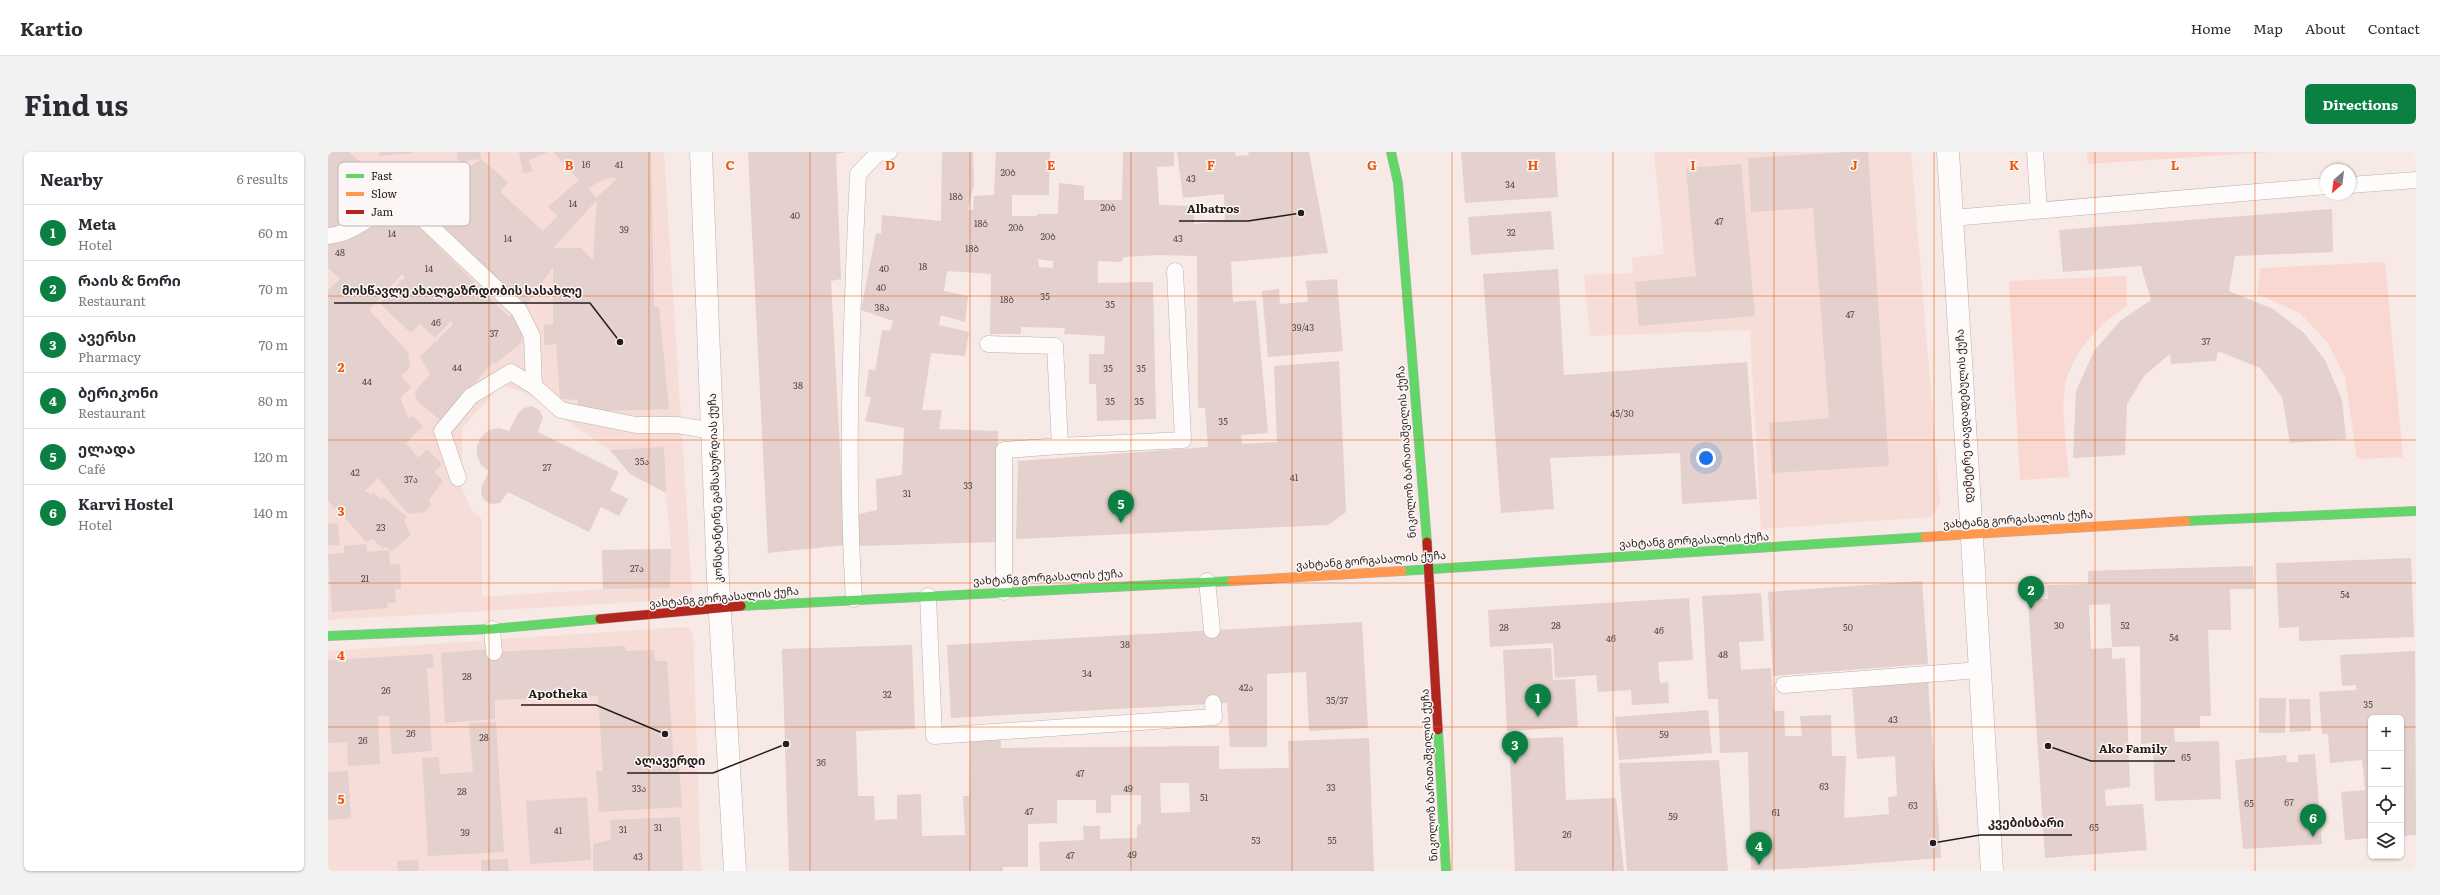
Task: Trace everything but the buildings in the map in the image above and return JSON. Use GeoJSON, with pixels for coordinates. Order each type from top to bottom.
{"type":"FeatureCollection","features":[{"type":"Feature","properties":{"kind":"street","name":"კონსტანტინე გამსახურდიას ქუჩა"},"geometry":{"type":"LineString","coordinates":[[701,152],[720,609],[735,871]]}},
{"type":"Feature","properties":{"kind":"street","name":"ნიკოლოზ ბარათაშვილის ქუჩა"},"geometry":{"type":"LineString","coordinates":[[1391,152],[1398,183],[1428,570],[1446,871]]}},
{"type":"Feature","properties":{"kind":"street","name":"დემეტრე თავდადებულის ქუჩა"},"geometry":{"type":"LineString","coordinates":[[1948,152],[1973,534],[1992,871]]}},
{"type":"Feature","properties":{"kind":"street","name":"ვახტანგ გორგასალის ქუჩა"},"geometry":{"type":"LineString","coordinates":[[328,636],[492,629],[767,604],[1428,570],[1476,565],[2210,519],[2416,511]]}},
{"type":"Feature","properties":{"kind":"lane"},"geometry":{"type":"LineString","coordinates":[[854,599],[851,544],[852,327],[858,174],[878,153],[889,152]]}},
{"type":"Feature","properties":{"kind":"lane"},"geometry":{"type":"LineString","coordinates":[[2035,152],[2039,210]]}},
{"type":"Feature","properties":{"kind":"lane"},"geometry":{"type":"LineString","coordinates":[[2356,184],[2416,180]]}},
{"type":"Feature","properties":{"kind":"lane"},"geometry":{"type":"LineString","coordinates":[[1952,218],[2320,187]]}},
{"type":"Feature","properties":{"kind":"lane"},"geometry":{"type":"LineString","coordinates":[[328,236],[343,234],[356,226]]}},
{"type":"Feature","properties":{"kind":"lane"},"geometry":{"type":"LineString","coordinates":[[430,226],[518,310],[532,336],[534,386]]}},
{"type":"Feature","properties":{"kind":"lane"},"geometry":{"type":"LineString","coordinates":[[1004,592],[1004,450],[1183,440],[1175,271]]}},
{"type":"Feature","properties":{"kind":"lane"},"geometry":{"type":"LineString","coordinates":[[988,344],[1056,346],[1060,446]]}},
{"type":"Feature","properties":{"kind":"lane"},"geometry":{"type":"LineString","coordinates":[[458,478],[442,431],[472,396],[511,372],[534,386],[561,410],[636,426],[677,425],[713,431]]}},
{"type":"Feature","properties":{"kind":"lane"},"geometry":{"type":"LineString","coordinates":[[1207,581],[1212,630]]}},
{"type":"Feature","properties":{"kind":"lane"},"geometry":{"type":"LineString","coordinates":[[928,596],[934,736],[1214,717],[1213,703]]}},
{"type":"Feature","properties":{"kind":"lane"},"geometry":{"type":"LineString","coordinates":[[492,629],[494,652]]}},
{"type":"Feature","properties":{"kind":"lane"},"geometry":{"type":"LineString","coordinates":[[1784,685],[1980,670]]}},
{"type":"Feature","properties":{"kind":"shaded area"},"geometry":{"type":"Polygon","coordinates":[[[328,152],[664,152],[692,592],[688,599],[328,620],[328,152]],[[501,385],[462,428],[462,488],[472,511],[482,519],[482,597],[603,589],[602,550],[671,549],[666,493],[630,474],[610,450],[526,393],[501,385]]]}},
{"type":"Feature","properties":{"kind":"shaded area"},"geometry":{"type":"Polygon","coordinates":[[[1654,152],[1911,152],[1940,503],[1931,517],[1761,529],[1750,330],[1590,336],[1584,275],[1633,273],[1632,258],[1664,254],[1654,152]]]}},
{"type":"Feature","properties":{"kind":"shaded area"},"geometry":{"type":"Polygon","coordinates":[[[2087,152],[2271,152],[2088,164],[2087,152]]]}},
{"type":"Feature","properties":{"kind":"shaded area"},"geometry":{"type":"Polygon","coordinates":[[[2385,262],[2403,457],[2357,459],[2345,377],[2328,343],[2300,313],[2257,294],[2260,268],[2385,262]]]}},
{"type":"Feature","properties":{"kind":"shaded area"},"geometry":{"type":"Polygon","coordinates":[[[2126,276],[2127,306],[2106,322],[2086,343],[2071,367],[2066,380],[2064,393],[2064,413],[2069,477],[2020,480],[2009,281],[2126,276]]]}},
{"type":"Feature","properties":{"kind":"shaded area"},"geometry":{"type":"Polygon","coordinates":[[[682,627],[688,628],[693,633],[701,871],[328,871],[328,651],[682,627]]]}},
{"type":"Feature","properties":{"kind":"traffic: fast"},"geometry":{"type":"LineString","coordinates":[[1391,152],[1398,183],[1427,542]]}},
{"type":"Feature","properties":{"kind":"traffic: fast"},"geometry":{"type":"LineString","coordinates":[[2186,521],[2416,511]]}},
{"type":"Feature","properties":{"kind":"traffic: fast"},"geometry":{"type":"LineString","coordinates":[[1402,571],[1925,537]]}},
{"type":"Feature","properties":{"kind":"traffic: fast"},"geometry":{"type":"LineString","coordinates":[[741,606],[1232,581]]}},
{"type":"Feature","properties":{"kind":"traffic: fast"},"geometry":{"type":"LineString","coordinates":[[328,636],[492,629],[600,619]]}},
{"type":"Feature","properties":{"kind":"traffic: fast"},"geometry":{"type":"LineString","coordinates":[[1438,730],[1446,871]]}},
{"type":"Feature","properties":{"kind":"traffic: slow"},"geometry":{"type":"LineString","coordinates":[[1925,537],[2186,521]]}},
{"type":"Feature","properties":{"kind":"traffic: slow"},"geometry":{"type":"LineString","coordinates":[[1232,581],[1402,571]]}},
{"type":"Feature","properties":{"kind":"traffic: jam"},"geometry":{"type":"LineString","coordinates":[[1427,542],[1438,730]]}},
{"type":"Feature","properties":{"kind":"traffic: jam"},"geometry":{"type":"LineString","coordinates":[[600,619],[741,606]]}},
{"type":"Feature","properties":{"kind":"place","name":"Albatros"},"geometry":{"type":"Point","coordinates":[1301,213]}},
{"type":"Feature","properties":{"kind":"place","name":"მოსწავლე ახალგაზრდობის სასახლე"},"geometry":{"type":"Point","coordinates":[620,342]}},
{"type":"Feature","properties":{"kind":"place","name":"ელადა"},"geometry":{"type":"Point","coordinates":[1121,523]}},
{"type":"Feature","properties":{"kind":"place","name":"რაის & ნორი"},"geometry":{"type":"Point","coordinates":[2031,609]}},
{"type":"Feature","properties":{"kind":"place","name":"Meta"},"geometry":{"type":"Point","coordinates":[1538,717]}},
{"type":"Feature","properties":{"kind":"place","name":"Apotheka"},"geometry":{"type":"Point","coordinates":[665,734]}},
{"type":"Feature","properties":{"kind":"place","name":"ალავერდი"},"geometry":{"type":"Point","coordinates":[786,744]}},
{"type":"Feature","properties":{"kind":"place","name":"Ako Family"},"geometry":{"type":"Point","coordinates":[2048,746]}},
{"type":"Feature","properties":{"kind":"place","name":"ავერსი"},"geometry":{"type":"Point","coordinates":[1515,764]}},
{"type":"Feature","properties":{"kind":"place","name":"Karvi Hostel"},"geometry":{"type":"Point","coordinates":[2313,837]}},
{"type":"Feature","properties":{"kind":"place","name":"კვებისბარი"},"geometry":{"type":"Point","coordinates":[1933,843]}},
{"type":"Feature","properties":{"kind":"place","name":"ბერიკონი"},"geometry":{"type":"Point","coordinates":[1759,865]}}]}
